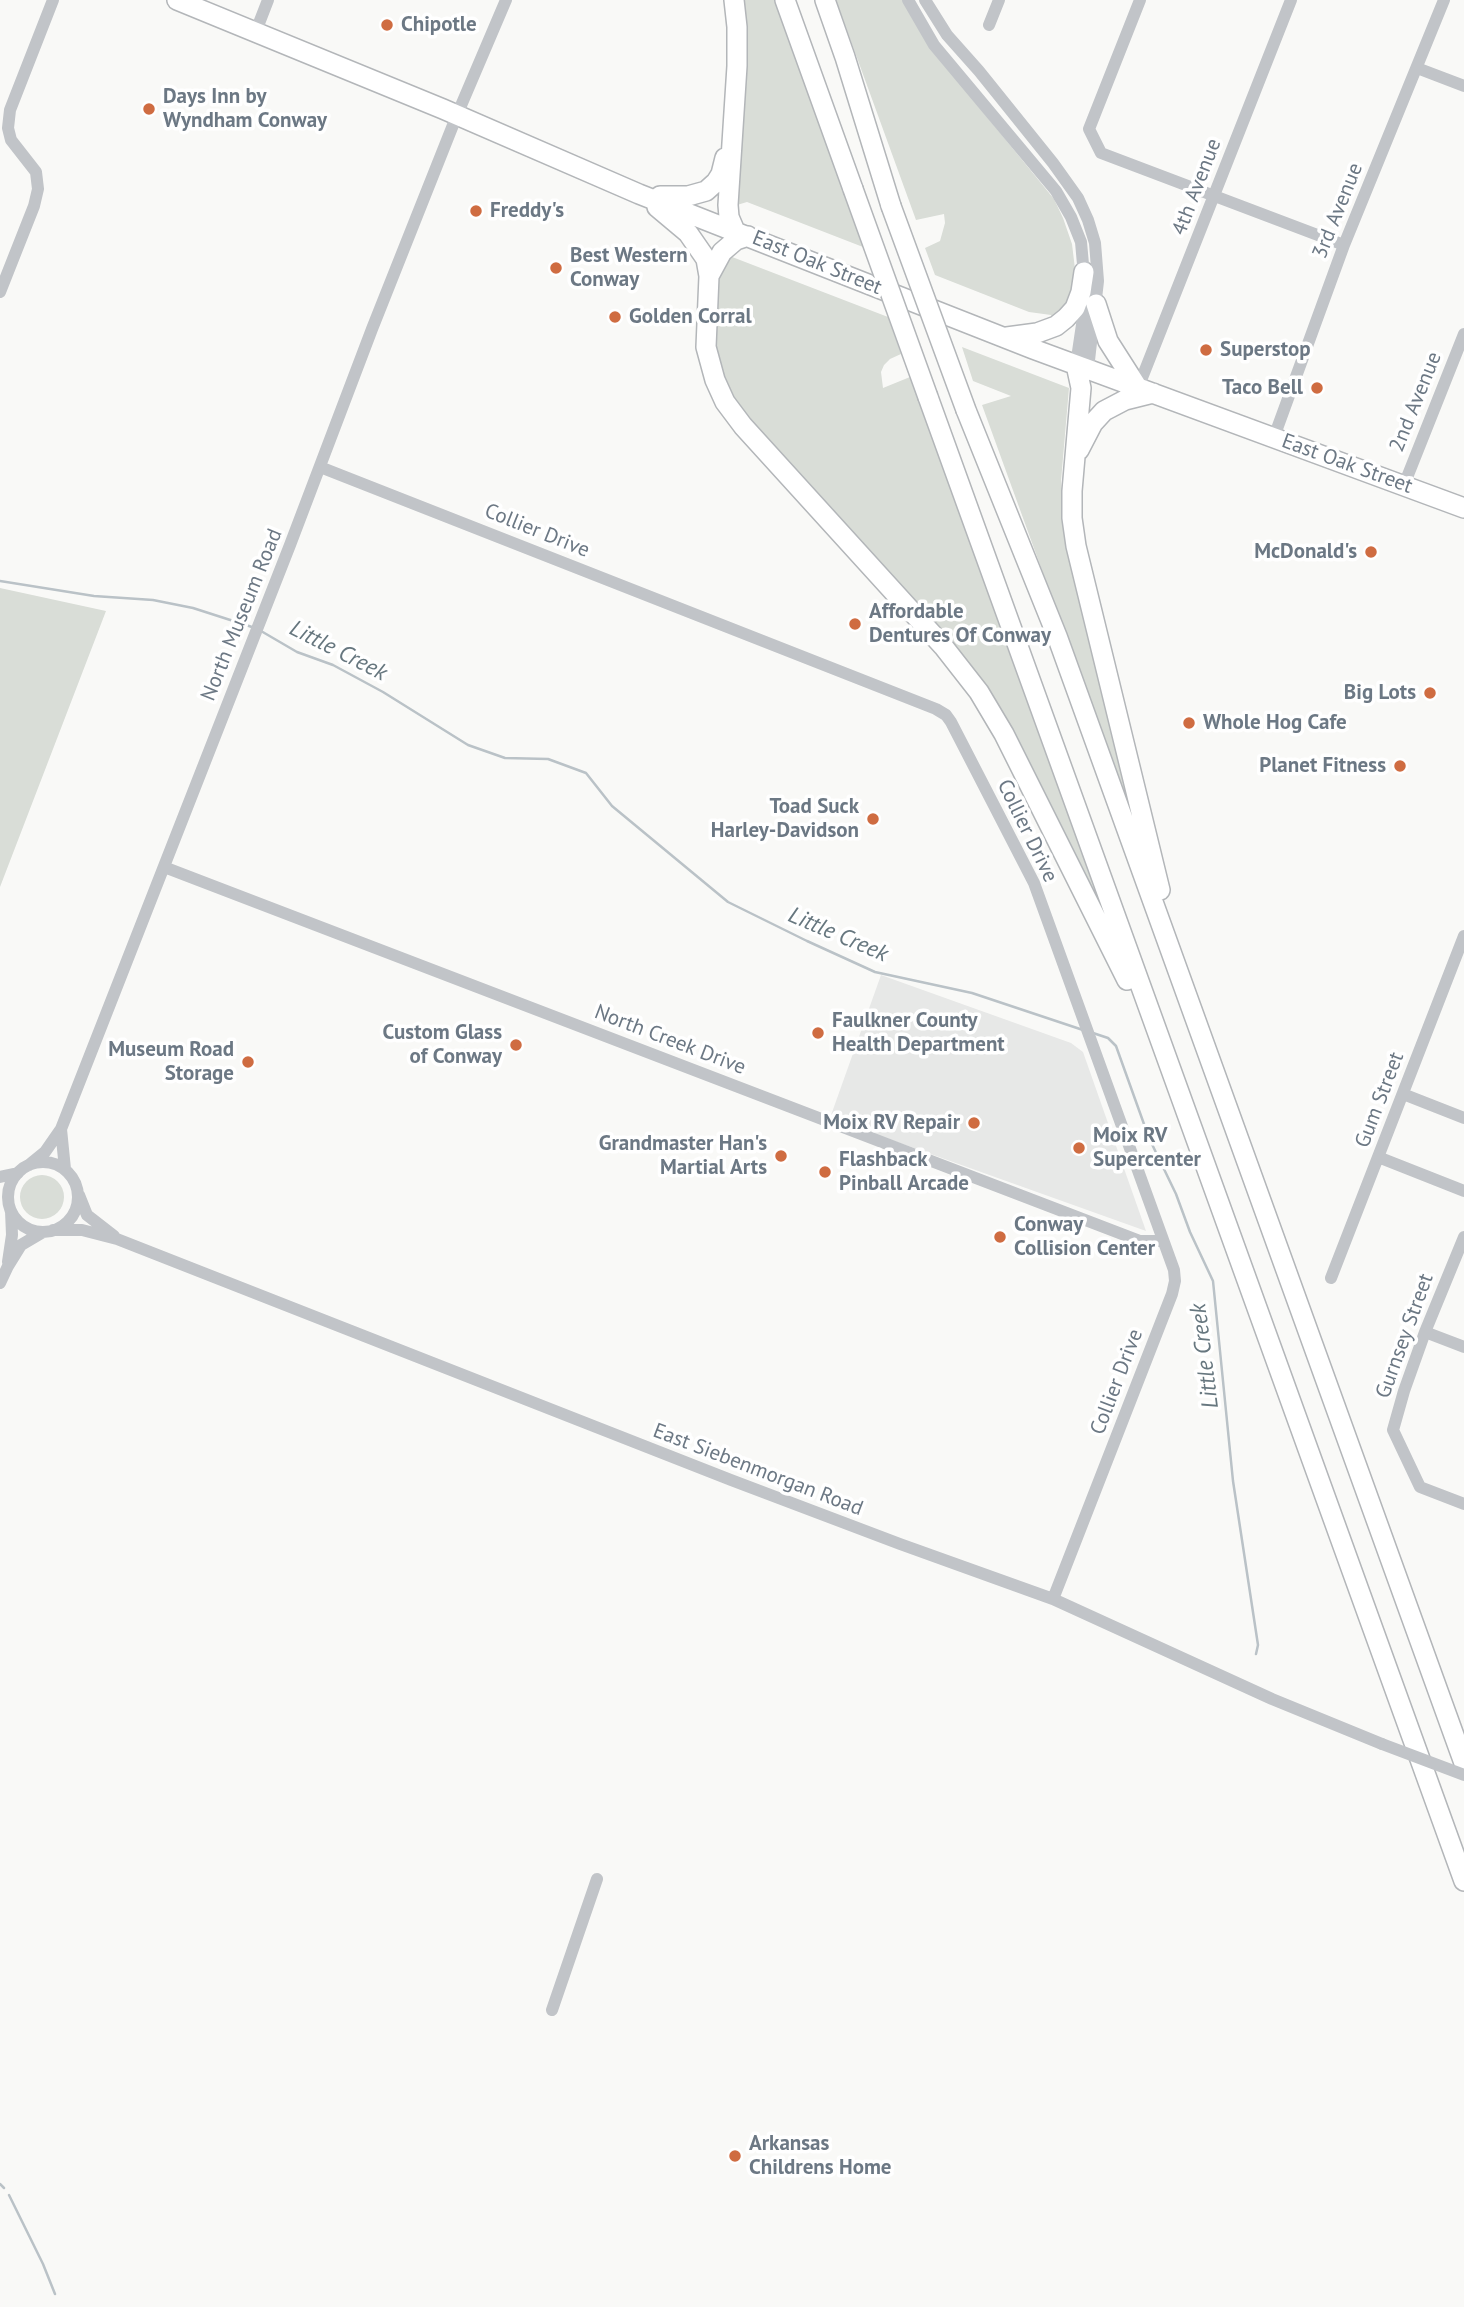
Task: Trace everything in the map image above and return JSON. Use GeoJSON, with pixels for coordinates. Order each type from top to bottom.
{"type":"FeatureCollection","features":[{"type":"Feature","properties":{"kind":"highway","name":"East Oak Street"},"geometry":{"type":"LineString","coordinates":[[177,0],[457,115],[639,194],[1003,337],[1464,508]]}},
{"type":"Feature","properties":{"kind":"highway"},"geometry":{"type":"LineString","coordinates":[[709,276],[722,252],[741,233],[729,217],[728,205],[737,48],[734,0]]}},
{"type":"Feature","properties":{"kind":"highway"},"geometry":{"type":"LineString","coordinates":[[785,0],[1464,1881]]}},
{"type":"Feature","properties":{"kind":"highway"},"geometry":{"type":"LineString","coordinates":[[825,0],[891,205],[967,410],[1057,636],[1464,1763]]}},
{"type":"Feature","properties":{"kind":"highway"},"geometry":{"type":"LineString","coordinates":[[639,194],[677,197],[699,194],[716,182],[723,166],[733,113]]}},
{"type":"Feature","properties":{"kind":"highway"},"geometry":{"type":"LineString","coordinates":[[639,194],[688,233],[706,259],[709,276],[706,347],[715,380],[725,402],[743,426],[943,646],[985,702],[1167,1060]]}},
{"type":"Feature","properties":{"kind":"highway"},"geometry":{"type":"LineString","coordinates":[[1003,337],[1037,333],[1056,326],[1066,318],[1075,308],[1084,272]]}},
{"type":"Feature","properties":{"kind":"highway"},"geometry":{"type":"LineString","coordinates":[[1075,457],[1093,423],[1104,411],[1146,390],[1108,341],[1096,304]]}},
{"type":"Feature","properties":{"kind":"highway"},"geometry":{"type":"LineString","coordinates":[[1082,367],[1072,513],[1080,566],[1185,993]]}},
{"type":"Feature","properties":{"kind":"street"},"geometry":{"type":"LineString","coordinates":[[0,292],[34,206],[38,189],[36,172],[11,140],[8,128],[10,110],[53,0]]}},
{"type":"Feature","properties":{"kind":"street"},"geometry":{"type":"LineString","coordinates":[[256,31],[268,0]]}},
{"type":"Feature","properties":{"kind":"street","name":"North Museum Road"},"geometry":{"type":"LineString","coordinates":[[29,1165],[44,1152],[61,1129],[457,115],[506,0]]}},
{"type":"Feature","properties":{"kind":"street"},"geometry":{"type":"LineString","coordinates":[[908,0],[934,45],[1062,199],[1077,229],[1086,298],[1082,367]]}},
{"type":"Feature","properties":{"kind":"street"},"geometry":{"type":"LineString","coordinates":[[925,0],[947,35],[1054,163],[1078,198],[1088,220],[1098,262],[1096,304],[1082,367]]}},
{"type":"Feature","properties":{"kind":"street"},"geometry":{"type":"LineString","coordinates":[[989,25],[999,0]]}},
{"type":"Feature","properties":{"kind":"street"},"geometry":{"type":"LineString","coordinates":[[1140,0],[1089,130],[1101,153],[1344,245]]}},
{"type":"Feature","properties":{"kind":"street","name":"4th Avenue"},"geometry":{"type":"LineString","coordinates":[[1146,390],[1214,196],[1291,0]]}},
{"type":"Feature","properties":{"kind":"street","name":"3rd Avenue"},"geometry":{"type":"LineString","coordinates":[[1274,437],[1344,245],[1444,0]]}},
{"type":"Feature","properties":{"kind":"street"},"geometry":{"type":"LineString","coordinates":[[1417,68],[1464,86]]}},
{"type":"Feature","properties":{"kind":"street","name":"2nd Avenue"},"geometry":{"type":"LineString","coordinates":[[1404,485],[1464,334]]}},
{"type":"Feature","properties":{"kind":"street","name":"Collier Drive"},"geometry":{"type":"LineString","coordinates":[[320,467],[946,715],[1034,883],[1174,1270],[1172,1294],[1053,1599]]}},
{"type":"Feature","properties":{"kind":"street","name":"North Creek Drive"},"geometry":{"type":"LineString","coordinates":[[164,867],[1140,1241],[1163,1241]]}},
{"type":"Feature","properties":{"kind":"street","name":"Gum Street"},"geometry":{"type":"LineString","coordinates":[[1331,1278],[1402,1094],[1460,958],[1464,936]]}},
{"type":"Feature","properties":{"kind":"street"},"geometry":{"type":"LineString","coordinates":[[1402,1094],[1464,1118]]}},
{"type":"Feature","properties":{"kind":"street","name":"North Museum Road"},"geometry":{"type":"LineString","coordinates":[[61,1129],[65,1170]]}},
{"type":"Feature","properties":{"kind":"street"},"geometry":{"type":"LineString","coordinates":[[1378,1157],[1464,1191]]}},
{"type":"Feature","properties":{"kind":"street"},"geometry":{"type":"LineString","coordinates":[[0,1177],[18,1173],[29,1165],[48,1163],[65,1170],[73,1179],[77,1190],[75,1210],[70,1219],[21,1245],[0,1283]]}},
{"type":"Feature","properties":{"kind":"street"},"geometry":{"type":"LineString","coordinates":[[8,1266],[12,1235],[7,1205],[9,1190],[18,1173]]}},
{"type":"Feature","properties":{"kind":"street","name":"East Siebenmorgan Road"},"geometry":{"type":"LineString","coordinates":[[77,1190],[88,1215],[117,1239]]}},
{"type":"Feature","properties":{"kind":"street"},"geometry":{"type":"LineString","coordinates":[[7,1205],[24,1226],[48,1231]]}},
{"type":"Feature","properties":{"kind":"street","name":"East Siebenmorgan Road"},"geometry":{"type":"LineString","coordinates":[[48,1231],[82,1230],[117,1239],[718,1475],[1053,1599],[1272,1699],[1464,1775]]}},
{"type":"Feature","properties":{"kind":"street","name":"Gurnsey Street"},"geometry":{"type":"LineString","coordinates":[[1464,1237],[1425,1332],[1393,1430],[1420,1487],[1464,1504]]}},
{"type":"Feature","properties":{"kind":"street"},"geometry":{"type":"LineString","coordinates":[[1425,1332],[1464,1347]]}},
{"type":"Feature","properties":{"kind":"street"},"geometry":{"type":"LineString","coordinates":[[552,2010],[597,1879]]}},
{"type":"Feature","properties":{"kind":"shaded area"},"geometry":{"type":"Polygon","coordinates":[[[742,0],[774,0],[863,247],[747,202],[737,205],[746,40],[742,0]]]}},
{"type":"Feature","properties":{"kind":"shaded area"},"geometry":{"type":"Polygon","coordinates":[[[836,0],[902,0],[934,52],[1054,199],[1072,244],[1075,269],[1073,293],[1055,323],[1051,315],[1029,312],[935,275],[925,248],[940,241],[945,223],[944,214],[916,220],[836,0]]]}},
{"type":"Feature","properties":{"kind":"shaded area"},"geometry":{"type":"Polygon","coordinates":[[[727,255],[888,317],[901,354],[884,365],[881,372],[883,388],[910,377],[1117,944],[1012,732],[747,420],[725,386],[714,353],[711,322],[720,267],[727,255]]]}},
{"type":"Feature","properties":{"kind":"shaded area"},"geometry":{"type":"Polygon","coordinates":[[[962,347],[1069,388],[1061,481],[1063,513],[1141,843],[982,405],[1011,396],[973,381],[962,347]]]}},
{"type":"Feature","properties":{"kind":"shaded area"},"geometry":{"type":"Polygon","coordinates":[[[0,588],[106,611],[0,887],[0,588]]]}},
{"type":"Feature","properties":{"kind":"shaded area","name":"Moix RV Supercenter"},"geometry":{"type":"Polygon","coordinates":[[[881,975],[1071,1043],[1083,1052],[1146,1231],[830,1118],[881,975]]]}},
{"type":"Feature","properties":{"kind":"shaded area"},"geometry":{"type":"Polygon","coordinates":[[[42,1175],[51,1176],[58,1181],[63,1188],[63,1206],[58,1213],[51,1218],[42,1219],[33,1218],[26,1213],[21,1206],[20,1197],[21,1188],[26,1181],[33,1176],[42,1175]]]}},
{"type":"Feature","properties":{"kind":"waterway","name":"Little Creek"},"geometry":{"type":"LineString","coordinates":[[0,581],[94,596],[153,600],[193,608],[252,627]]}},
{"type":"Feature","properties":{"kind":"waterway","name":"Little Creek"},"geometry":{"type":"LineString","coordinates":[[261,631],[297,652],[333,665],[383,692],[468,745],[505,758],[548,759],[586,773],[612,806],[728,902],[807,941],[875,972],[972,993],[1083,1030]]}},
{"type":"Feature","properties":{"kind":"waterway","name":"Little Creek"},"geometry":{"type":"LineString","coordinates":[[1093,1033],[1108,1038],[1116,1046],[1149,1138],[1213,1281],[1233,1481],[1258,1645],[1256,1654]]}},
{"type":"Feature","properties":{"kind":"waterway"},"geometry":{"type":"LineString","coordinates":[[0,2184],[4,2188]]}},
{"type":"Feature","properties":{"kind":"waterway"},"geometry":{"type":"LineString","coordinates":[[9,2195],[55,2294]]}},
{"type":"Feature","properties":{"kind":"place","name":"Chipotle"},"geometry":{"type":"Point","coordinates":[387,25]}},
{"type":"Feature","properties":{"kind":"place","name":"Days Inn by Wyndham Conway"},"geometry":{"type":"Point","coordinates":[149,109]}},
{"type":"Feature","properties":{"kind":"place","name":"Freddy's"},"geometry":{"type":"Point","coordinates":[476,211]}},
{"type":"Feature","properties":{"kind":"place","name":"Best Western Conway"},"geometry":{"type":"Point","coordinates":[556,268]}},
{"type":"Feature","properties":{"kind":"place","name":"Golden Corral"},"geometry":{"type":"Point","coordinates":[615,317]}},
{"type":"Feature","properties":{"kind":"place","name":"Superstop"},"geometry":{"type":"Point","coordinates":[1206,350]}},
{"type":"Feature","properties":{"kind":"place","name":"Taco Bell"},"geometry":{"type":"Point","coordinates":[1317,388]}},
{"type":"Feature","properties":{"kind":"place","name":"McDonald's"},"geometry":{"type":"Point","coordinates":[1371,552]}},
{"type":"Feature","properties":{"kind":"place","name":"Affordable Dentures Of Conway"},"geometry":{"type":"Point","coordinates":[855,624]}},
{"type":"Feature","properties":{"kind":"place","name":"Big Lots"},"geometry":{"type":"Point","coordinates":[1430,693]}},
{"type":"Feature","properties":{"kind":"place","name":"Whole Hog Cafe"},"geometry":{"type":"Point","coordinates":[1189,723]}},
{"type":"Feature","properties":{"kind":"place","name":"Planet Fitness"},"geometry":{"type":"Point","coordinates":[1400,766]}},
{"type":"Feature","properties":{"kind":"place","name":"Toad Suck Harley-Davidson"},"geometry":{"type":"Point","coordinates":[873,819]}},
{"type":"Feature","properties":{"kind":"place","name":"Faulkner County Health Department"},"geometry":{"type":"Point","coordinates":[818,1033]}},
{"type":"Feature","properties":{"kind":"place","name":"Custom Glass of Conway"},"geometry":{"type":"Point","coordinates":[516,1045]}},
{"type":"Feature","properties":{"kind":"place","name":"Museum Road Storage"},"geometry":{"type":"Point","coordinates":[248,1062]}},
{"type":"Feature","properties":{"kind":"place","name":"Moix RV Repair"},"geometry":{"type":"Point","coordinates":[974,1123]}},
{"type":"Feature","properties":{"kind":"place","name":"Moix RV Supercenter"},"geometry":{"type":"Point","coordinates":[1079,1148]}},
{"type":"Feature","properties":{"kind":"place","name":"Grandmaster Han's Martial Arts"},"geometry":{"type":"Point","coordinates":[781,1156]}},
{"type":"Feature","properties":{"kind":"place","name":"Flashback Pinball Arcade"},"geometry":{"type":"Point","coordinates":[825,1172]}},
{"type":"Feature","properties":{"kind":"place","name":"Conway Collision Center"},"geometry":{"type":"Point","coordinates":[1000,1237]}},
{"type":"Feature","properties":{"kind":"place","name":"Arkansas Childrens Home"},"geometry":{"type":"Point","coordinates":[735,2156]}}]}
